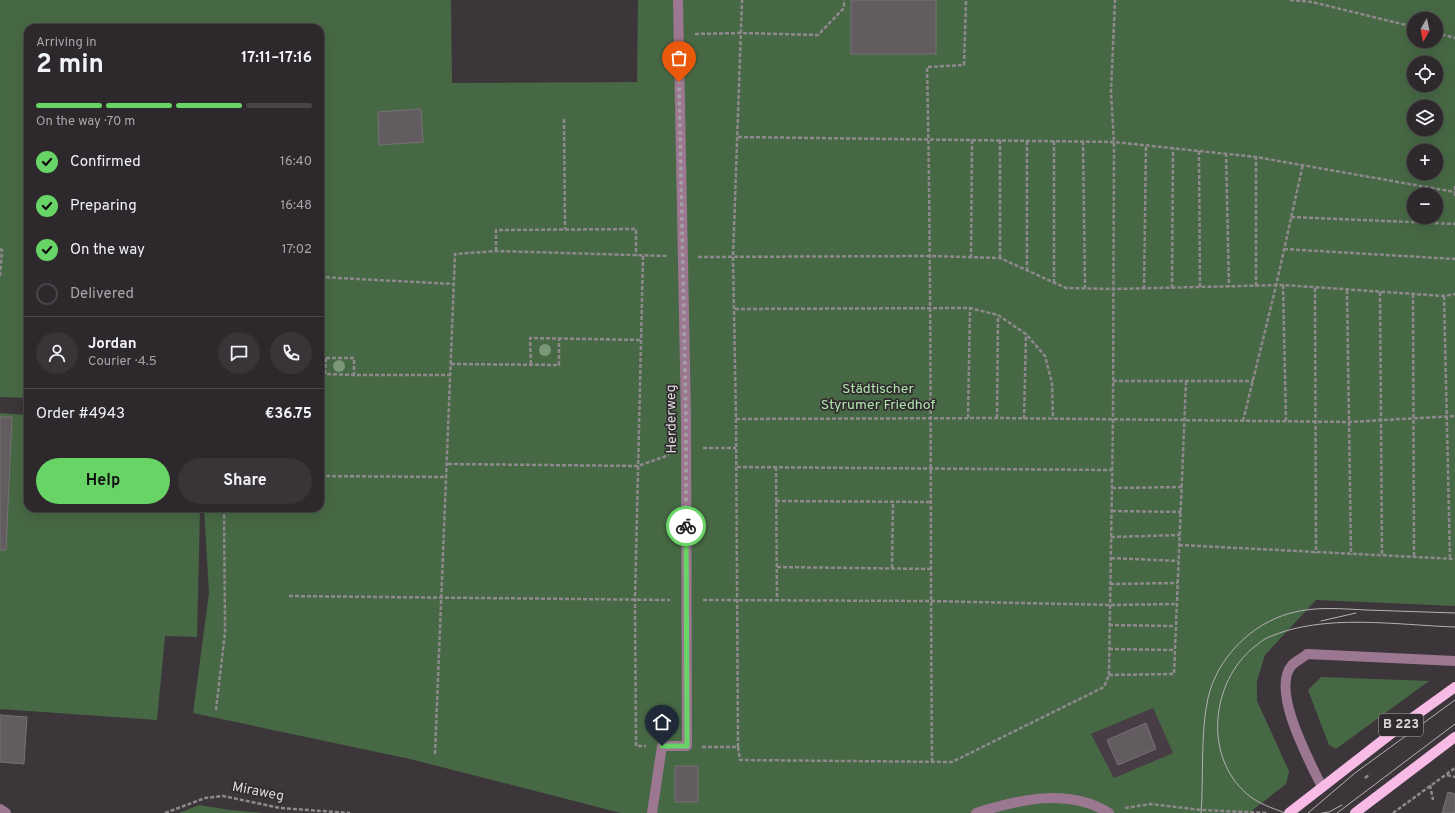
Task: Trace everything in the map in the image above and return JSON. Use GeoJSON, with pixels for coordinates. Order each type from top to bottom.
{"type":"FeatureCollection","features":[{"type":"Feature","properties":{"kind":"main road","name":"B 223"},"geometry":{"type":"LineString","coordinates":[[1289,813],[1401,726],[1455,687]]}},
{"type":"Feature","properties":{"kind":"main road","name":"B 223"},"geometry":{"type":"LineString","coordinates":[[1355,813],[1455,737]]}},
{"type":"Feature","properties":{"kind":"lane","name":"Herderweg"},"geometry":{"type":"LineString","coordinates":[[678,0],[686,449],[687,746]]}},
{"type":"Feature","properties":{"kind":"lane"},"geometry":{"type":"LineString","coordinates":[[1322,787],[1310,763],[1286,704],[1284,686],[1291,666],[1307,654],[1455,660]]}},
{"type":"Feature","properties":{"kind":"lane"},"geometry":{"type":"LineString","coordinates":[[652,813],[662,746],[687,746]]}},
{"type":"Feature","properties":{"kind":"lane"},"geometry":{"type":"LineString","coordinates":[[976,813],[1019,800],[1052,798],[1085,803],[1108,812]]}},
{"type":"Feature","properties":{"kind":"lane"},"geometry":{"type":"LineString","coordinates":[[0,809],[6,813]]}},
{"type":"Feature","properties":{"kind":"path"},"geometry":{"type":"LineString","coordinates":[[742,0],[733,257],[738,601],[738,747],[740,760],[932,762],[952,762],[959,759],[1104,687],[1109,675],[1114,289],[1114,142],[1111,92],[1115,0]]}},
{"type":"Feature","properties":{"kind":"path"},"geometry":{"type":"LineString","coordinates":[[678,34],[742,33],[818,35],[844,8],[844,0]]}},
{"type":"Feature","properties":{"kind":"path"},"geometry":{"type":"LineString","coordinates":[[932,762],[929,418],[931,256],[927,67],[964,66],[966,0]]}},
{"type":"Feature","properties":{"kind":"path"},"geometry":{"type":"LineString","coordinates":[[1290,0],[1312,2],[1407,26]]}},
{"type":"Feature","properties":{"kind":"path"},"geometry":{"type":"LineString","coordinates":[[1443,35],[1455,38]]}},
{"type":"Feature","properties":{"kind":"path"},"geometry":{"type":"LineString","coordinates":[[564,119],[565,229]]}},
{"type":"Feature","properties":{"kind":"path"},"geometry":{"type":"LineString","coordinates":[[738,137],[929,138],[1114,142],[1256,157],[1303,164],[1454,192]]}},
{"type":"Feature","properties":{"kind":"path"},"geometry":{"type":"LineString","coordinates":[[971,258],[972,139]]}},
{"type":"Feature","properties":{"kind":"path"},"geometry":{"type":"LineString","coordinates":[[1000,140],[1000,258]]}},
{"type":"Feature","properties":{"kind":"path"},"geometry":{"type":"LineString","coordinates":[[1027,271],[1028,140]]}},
{"type":"Feature","properties":{"kind":"path"},"geometry":{"type":"LineString","coordinates":[[1054,141],[1054,283]]}},
{"type":"Feature","properties":{"kind":"path"},"geometry":{"type":"LineString","coordinates":[[1082,141],[1085,288]]}},
{"type":"Feature","properties":{"kind":"path"},"geometry":{"type":"LineString","coordinates":[[1144,289],[1146,145]]}},
{"type":"Feature","properties":{"kind":"path"},"geometry":{"type":"LineString","coordinates":[[1172,288],[1173,148]]}},
{"type":"Feature","properties":{"kind":"path"},"geometry":{"type":"LineString","coordinates":[[1199,151],[1200,288]]}},
{"type":"Feature","properties":{"kind":"path"},"geometry":{"type":"LineString","coordinates":[[1226,153],[1229,287]]}},
{"type":"Feature","properties":{"kind":"path"},"geometry":{"type":"LineString","coordinates":[[1256,157],[1256,286]]}},
{"type":"Feature","properties":{"kind":"path"},"geometry":{"type":"LineString","coordinates":[[1243,421],[1276,286],[1303,164]]}},
{"type":"Feature","properties":{"kind":"path"},"geometry":{"type":"LineString","coordinates":[[1455,186],[1455,198]]}},
{"type":"Feature","properties":{"kind":"path"},"geometry":{"type":"LineString","coordinates":[[1291,217],[1455,224]]}},
{"type":"Feature","properties":{"kind":"path"},"geometry":{"type":"LineString","coordinates":[[496,251],[496,230],[636,229],[636,256]]}},
{"type":"Feature","properties":{"kind":"path"},"geometry":{"type":"LineString","coordinates":[[0,249],[2,250],[0,276]]}},
{"type":"Feature","properties":{"kind":"path"},"geometry":{"type":"LineString","coordinates":[[1284,249],[1455,259]]}},
{"type":"Feature","properties":{"kind":"path"},"geometry":{"type":"LineString","coordinates":[[435,754],[448,464],[455,254],[496,251],[636,256],[931,256],[1000,258],[1066,288],[1144,289],[1283,285],[1444,296],[1455,294]]}},
{"type":"Feature","properties":{"kind":"path"},"geometry":{"type":"LineString","coordinates":[[643,256],[636,600],[636,746],[662,746]]}},
{"type":"Feature","properties":{"kind":"path"},"geometry":{"type":"LineString","coordinates":[[324,277],[454,284]]}},
{"type":"Feature","properties":{"kind":"path"},"geometry":{"type":"LineString","coordinates":[[1283,285],[1286,422]]}},
{"type":"Feature","properties":{"kind":"path"},"geometry":{"type":"LineString","coordinates":[[1315,288],[1316,553]]}},
{"type":"Feature","properties":{"kind":"path"},"geometry":{"type":"LineString","coordinates":[[1347,290],[1351,555]]}},
{"type":"Feature","properties":{"kind":"path"},"geometry":{"type":"LineString","coordinates":[[1380,292],[1382,556]]}},
{"type":"Feature","properties":{"kind":"path"},"geometry":{"type":"LineString","coordinates":[[1413,294],[1414,557]]}},
{"type":"Feature","properties":{"kind":"path"},"geometry":{"type":"LineString","coordinates":[[1444,296],[1450,559]]}},
{"type":"Feature","properties":{"kind":"path"},"geometry":{"type":"LineString","coordinates":[[734,309],[930,307],[970,308],[998,315],[1026,334],[1045,356],[1052,383],[1053,419]]}},
{"type":"Feature","properties":{"kind":"path"},"geometry":{"type":"LineString","coordinates":[[968,418],[970,308]]}},
{"type":"Feature","properties":{"kind":"path"},"geometry":{"type":"LineString","coordinates":[[997,418],[998,315]]}},
{"type":"Feature","properties":{"kind":"path"},"geometry":{"type":"LineString","coordinates":[[1024,419],[1026,334]]}},
{"type":"Feature","properties":{"kind":"path"},"geometry":{"type":"LineString","coordinates":[[531,364],[530,338],[641,340]]}},
{"type":"Feature","properties":{"kind":"path"},"geometry":{"type":"LineString","coordinates":[[451,364],[559,365],[559,338]]}},
{"type":"Feature","properties":{"kind":"path"},"geometry":{"type":"LineString","coordinates":[[354,375],[354,358],[326,358],[325,374],[354,375],[451,375]]}},
{"type":"Feature","properties":{"kind":"path"},"geometry":{"type":"LineString","coordinates":[[1113,381],[1253,381]]}},
{"type":"Feature","properties":{"kind":"path"},"geometry":{"type":"LineString","coordinates":[[1109,675],[1174,674],[1186,381]]}},
{"type":"Feature","properties":{"kind":"path"},"geometry":{"type":"LineString","coordinates":[[736,419],[997,418],[1349,422],[1455,416]]}},
{"type":"Feature","properties":{"kind":"path"},"geometry":{"type":"LineString","coordinates":[[448,464],[638,466],[686,449],[736,448]]}},
{"type":"Feature","properties":{"kind":"path"},"geometry":{"type":"LineString","coordinates":[[736,467],[1112,470]]}},
{"type":"Feature","properties":{"kind":"path"},"geometry":{"type":"LineString","coordinates":[[776,467],[778,567],[777,600]]}},
{"type":"Feature","properties":{"kind":"path"},"geometry":{"type":"LineString","coordinates":[[324,476],[447,477]]}},
{"type":"Feature","properties":{"kind":"path"},"geometry":{"type":"LineString","coordinates":[[1112,488],[1182,487]]}},
{"type":"Feature","properties":{"kind":"path"},"geometry":{"type":"LineString","coordinates":[[776,500],[930,502]]}},
{"type":"Feature","properties":{"kind":"path"},"geometry":{"type":"LineString","coordinates":[[892,568],[893,501]]}},
{"type":"Feature","properties":{"kind":"path"},"geometry":{"type":"LineString","coordinates":[[1112,511],[1181,512]]}},
{"type":"Feature","properties":{"kind":"path"},"geometry":{"type":"LineString","coordinates":[[216,710],[225,632],[224,512]]}},
{"type":"Feature","properties":{"kind":"path"},"geometry":{"type":"LineString","coordinates":[[1111,536],[1180,535]]}},
{"type":"Feature","properties":{"kind":"path"},"geometry":{"type":"LineString","coordinates":[[1179,545],[1351,555],[1455,559]]}},
{"type":"Feature","properties":{"kind":"path"},"geometry":{"type":"LineString","coordinates":[[1111,558],[1178,561]]}},
{"type":"Feature","properties":{"kind":"path"},"geometry":{"type":"LineString","coordinates":[[778,567],[930,568]]}},
{"type":"Feature","properties":{"kind":"path"},"geometry":{"type":"LineString","coordinates":[[1110,584],[1177,583]]}},
{"type":"Feature","properties":{"kind":"path"},"geometry":{"type":"LineString","coordinates":[[288,596],[738,601],[931,601],[1110,605],[1176,604]]}},
{"type":"Feature","properties":{"kind":"path"},"geometry":{"type":"LineString","coordinates":[[1110,625],[1175,626]]}},
{"type":"Feature","properties":{"kind":"path"},"geometry":{"type":"LineString","coordinates":[[1109,649],[1174,650]]}},
{"type":"Feature","properties":{"kind":"path"},"geometry":{"type":"LineString","coordinates":[[687,746],[738,747]]}},
{"type":"Feature","properties":{"kind":"path"},"geometry":{"type":"LineString","coordinates":[[1393,813],[1455,768]]}},
{"type":"Feature","properties":{"kind":"path"},"geometry":{"type":"LineString","coordinates":[[1447,774],[1455,777]]}},
{"type":"Feature","properties":{"kind":"path"},"geometry":{"type":"LineString","coordinates":[[1430,785],[1433,800]]}},
{"type":"Feature","properties":{"kind":"path","name":"Miraweg"},"geometry":{"type":"LineString","coordinates":[[165,813],[214,796],[280,808],[350,813]]}},
{"type":"Feature","properties":{"kind":"path"},"geometry":{"type":"LineString","coordinates":[[1108,812],[1151,804],[1201,810],[1268,813]]}},
{"type":"Feature","properties":{"kind":"shaded area"},"geometry":{"type":"Polygon","coordinates":[[[1153,708],[1173,753],[1114,778],[1091,734],[1153,708]]]}},
{"type":"Feature","properties":{"kind":"green space","name":"Städtischer Styrumer Friedhof"},"geometry":{"type":"Polygon","coordinates":[[[0,0],[451,0],[452,83],[637,82],[638,0],[1455,0],[1455,606],[1316,600],[1265,655],[1257,681],[1257,701],[1289,771],[1286,784],[1249,813],[621,813],[410,759],[193,713],[209,593],[204,512],[324,512],[324,24],[24,24],[24,398],[0,397],[0,0]],[[1153,708],[1091,734],[1114,778],[1173,753],[1153,708]]]}},
{"type":"Feature","properties":{"kind":"green space"},"geometry":{"type":"Polygon","coordinates":[[[0,413],[24,415],[24,512],[200,512],[197,637],[165,636],[157,720],[0,709],[0,413]]]}},
{"type":"Feature","properties":{"kind":"green space"},"geometry":{"type":"Polygon","coordinates":[[[1321,677],[1429,681],[1336,749],[1329,745],[1308,690],[1321,677]]]}},
{"type":"Feature","properties":{"kind":"green space"},"geometry":{"type":"Polygon","coordinates":[[[199,805],[230,810],[264,813],[179,813],[199,805]]]}},
{"type":"Feature","properties":{"kind":"building"},"geometry":{"type":"Polygon","coordinates":[[[851,0],[936,0],[936,54],[851,54],[851,0]]]}},
{"type":"Feature","properties":{"kind":"building"},"geometry":{"type":"Polygon","coordinates":[[[421,109],[423,142],[379,145],[378,112],[421,109]]]}},
{"type":"Feature","properties":{"kind":"building"},"geometry":{"type":"Polygon","coordinates":[[[0,417],[12,417],[6,550],[0,550],[0,417]]]}},
{"type":"Feature","properties":{"kind":"building"},"geometry":{"type":"Polygon","coordinates":[[[0,715],[27,717],[24,764],[0,762],[0,715]]]}},
{"type":"Feature","properties":{"kind":"building"},"geometry":{"type":"Polygon","coordinates":[[[1146,723],[1156,749],[1118,765],[1107,740],[1146,723]]]}},
{"type":"Feature","properties":{"kind":"building"},"geometry":{"type":"Polygon","coordinates":[[[675,766],[698,766],[698,802],[675,802],[675,766]]]}},
{"type":"Feature","properties":{"kind":"building"},"geometry":{"type":"Polygon","coordinates":[[[1448,792],[1455,794],[1455,813],[1442,813],[1448,792]]]}},
{"type":"Feature","properties":{"kind":"tram line"},"geometry":{"type":"LineString","coordinates":[[1201,813],[1203,741],[1208,698],[1219,669],[1238,644],[1250,634],[1277,618],[1310,609],[1455,613]]}},
{"type":"Feature","properties":{"kind":"tram line"},"geometry":{"type":"LineString","coordinates":[[1321,621],[1356,613]]}},
{"type":"Feature","properties":{"kind":"tram line"},"geometry":{"type":"LineString","coordinates":[[1285,813],[1260,803],[1247,794],[1233,778],[1223,760],[1219,740],[1218,719],[1221,699],[1229,679],[1240,662],[1263,640],[1290,630],[1313,625],[1360,622],[1455,627]]}},
{"type":"Feature","properties":{"kind":"tram line"},"geometry":{"type":"LineString","coordinates":[[1308,813],[1355,773],[1455,700]]}},
{"type":"Feature","properties":{"kind":"tram line"},"geometry":{"type":"LineString","coordinates":[[1337,813],[1455,724]]}},
{"type":"Feature","properties":{"kind":"tram line"},"geometry":{"type":"LineString","coordinates":[[1322,813],[1329,812],[1342,805]]}},
{"type":"Feature","properties":{"kind":"way so far"},"geometry":{"type":"LineString","coordinates":[[679,82],[686,420],[686,526]]}},
{"type":"Feature","properties":{"kind":"route"},"geometry":{"type":"LineString","coordinates":[[662,746],[687,746],[686,526]]}}]}
